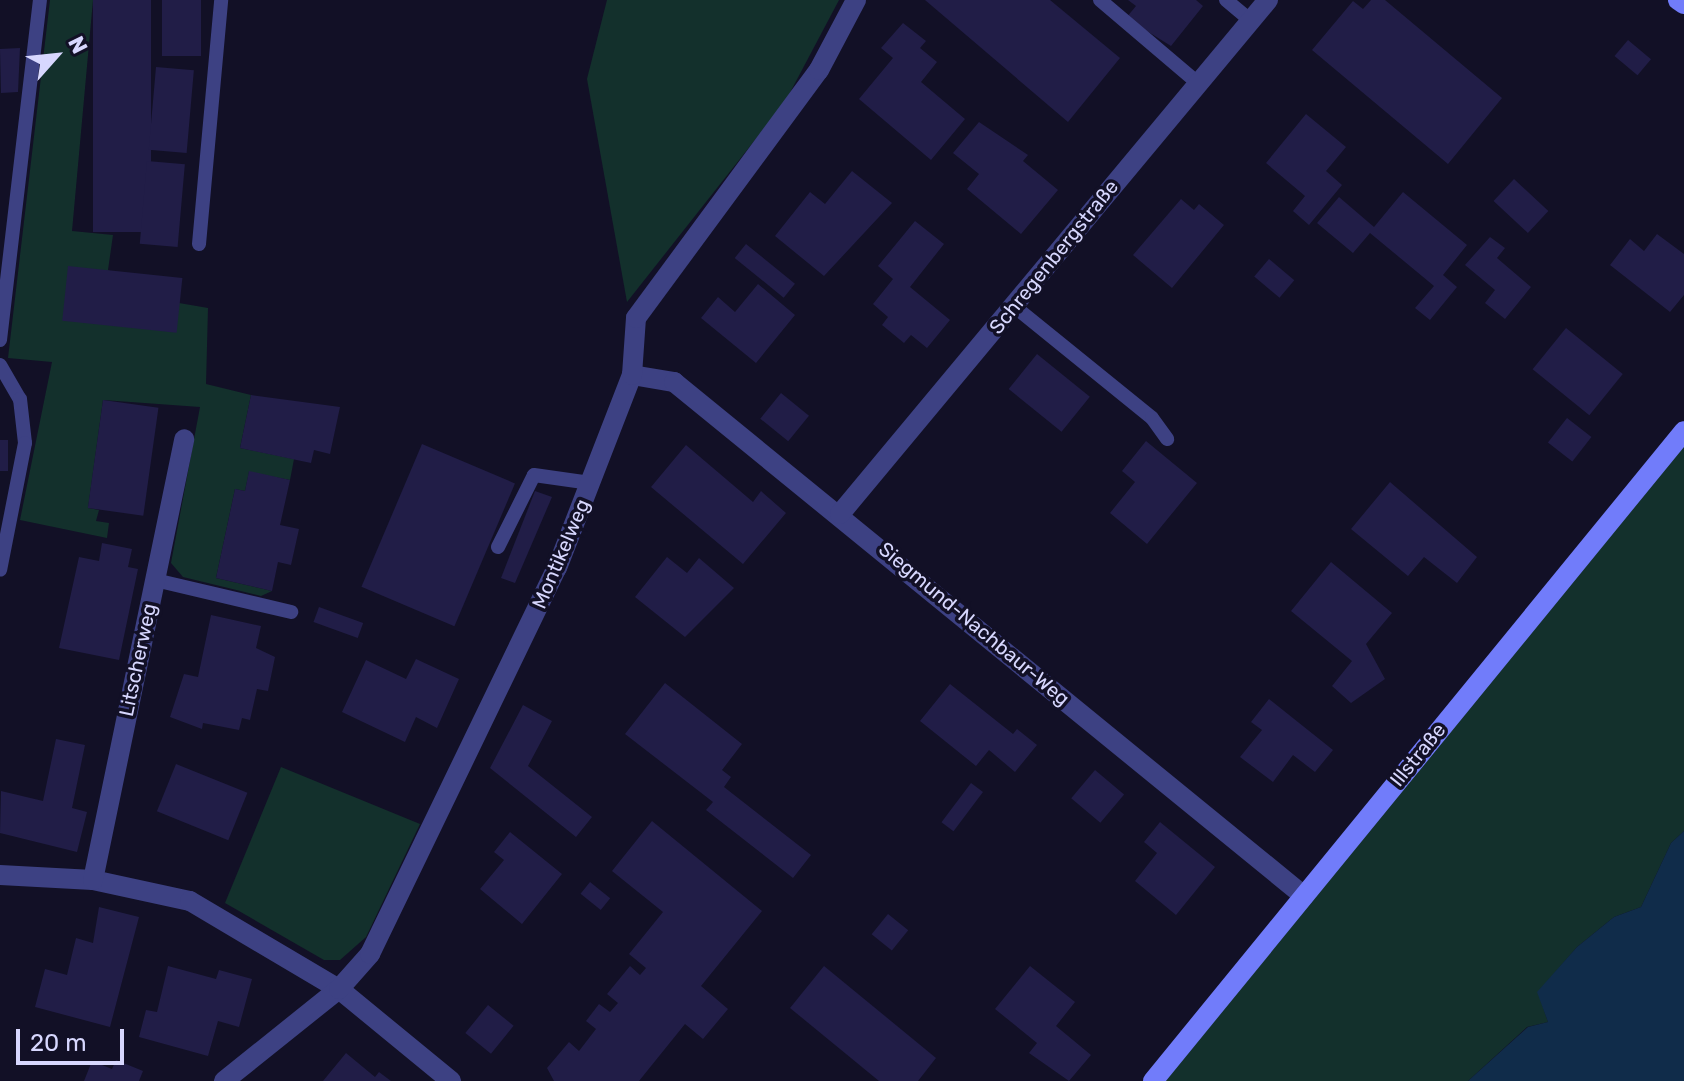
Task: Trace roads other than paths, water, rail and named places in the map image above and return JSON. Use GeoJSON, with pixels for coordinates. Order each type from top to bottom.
{"type":"FeatureCollection","features":[{"type":"Feature","properties":{"kind":"main road"},"geometry":{"type":"LineString","coordinates":[[1678,0],[1684,4]]}},
{"type":"Feature","properties":{"kind":"main road","name":"Illstraße"},"geometry":{"type":"LineString","coordinates":[[1153,1081],[1684,431]]}},
{"type":"Feature","properties":{"kind":"street","name":"Montikelweg"},"geometry":{"type":"LineString","coordinates":[[224,1081],[339,989],[370,954],[460,777],[590,483],[632,375],[636,318],[819,70],[856,0]]}},
{"type":"Feature","properties":{"kind":"street","name":"Schregenbergstraße"},"geometry":{"type":"LineString","coordinates":[[840,514],[1268,0]]}},
{"type":"Feature","properties":{"kind":"street","name":"Siegmund-Nachbaur-Weg"},"geometry":{"type":"LineString","coordinates":[[632,375],[674,382],[840,514],[1304,896]]}},
{"type":"Feature","properties":{"kind":"street","name":"Litscherweg"},"geometry":{"type":"LineString","coordinates":[[93,880],[184,439]]}},
{"type":"Feature","properties":{"kind":"street"},"geometry":{"type":"LineString","coordinates":[[0,875],[93,880],[190,901],[339,989],[451,1081]]}},
{"type":"Feature","properties":{"kind":"lane"},"geometry":{"type":"LineString","coordinates":[[0,340],[40,0]]}},
{"type":"Feature","properties":{"kind":"lane"},"geometry":{"type":"LineString","coordinates":[[199,244],[221,0]]}},
{"type":"Feature","properties":{"kind":"lane"},"geometry":{"type":"LineString","coordinates":[[1100,0],[1198,83]]}},
{"type":"Feature","properties":{"kind":"lane"},"geometry":{"type":"LineString","coordinates":[[1226,0],[1251,21]]}},
{"type":"Feature","properties":{"kind":"lane"},"geometry":{"type":"LineString","coordinates":[[1015,307],[1152,418],[1167,439]]}},
{"type":"Feature","properties":{"kind":"lane"},"geometry":{"type":"LineString","coordinates":[[0,365],[20,399],[25,443],[0,570]]}},
{"type":"Feature","properties":{"kind":"lane"},"geometry":{"type":"LineString","coordinates":[[498,547],[534,475],[590,483]]}},
{"type":"Feature","properties":{"kind":"lane"},"geometry":{"type":"LineString","coordinates":[[155,580],[291,612]]}},
{"type":"Feature","properties":{"kind":"water"},"geometry":{"type":"Polygon","coordinates":[[[1684,831],[1684,1081],[1468,1081],[1528,1027],[1548,1022],[1537,992],[1577,947],[1614,917],[1641,907],[1671,843],[1684,831]]]}}]}
